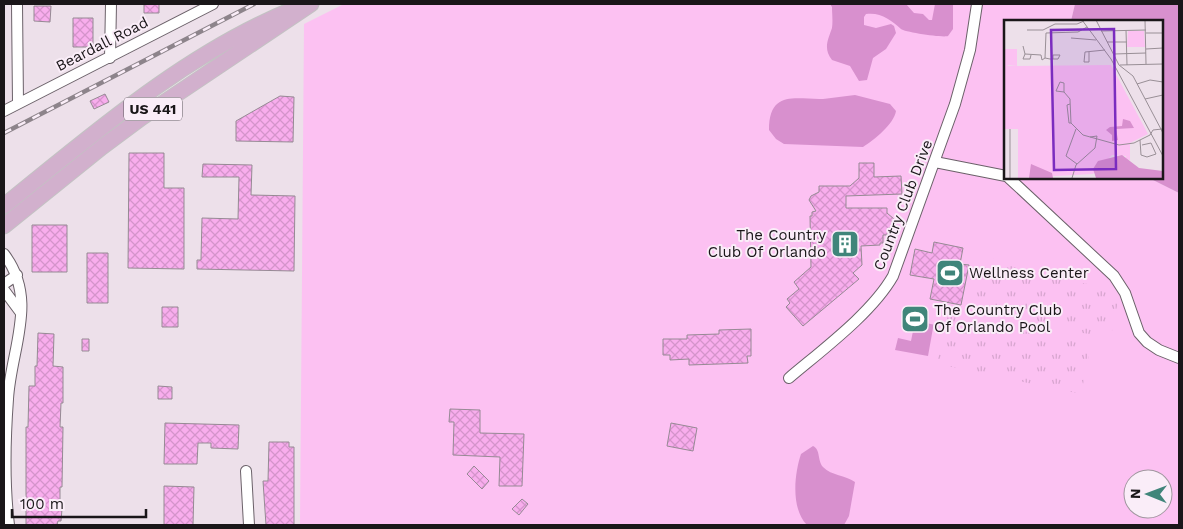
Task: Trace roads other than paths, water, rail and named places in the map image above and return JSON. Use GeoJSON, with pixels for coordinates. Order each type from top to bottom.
{"type":"FeatureCollection","features":[{"type":"Feature","properties":{"kind":"main road","name":"US 441"},"geometry":{"type":"LineString","coordinates":[[4,206],[92,135],[176,75],[257,24],[309,4]]}},
{"type":"Feature","properties":{"kind":"main road","name":"US 441"},"geometry":{"type":"LineString","coordinates":[[4,226],[102,147],[182,90],[266,36],[309,4]]}},
{"type":"Feature","properties":{"kind":"street"},"geometry":{"type":"LineString","coordinates":[[18,4],[18,103]]}},
{"type":"Feature","properties":{"kind":"street"},"geometry":{"type":"LineString","coordinates":[[110,58],[111,4]]}},
{"type":"Feature","properties":{"kind":"street","name":"Beardall Road"},"geometry":{"type":"LineString","coordinates":[[4,111],[212,4]]}},
{"type":"Feature","properties":{"kind":"street","name":"Country Club Drive"},"geometry":{"type":"LineString","coordinates":[[789,378],[844,332],[889,283],[935,162],[970,50],[977,4]]}},
{"type":"Feature","properties":{"kind":"street"},"geometry":{"type":"LineString","coordinates":[[176,75],[182,90]]}},
{"type":"Feature","properties":{"kind":"street"},"geometry":{"type":"LineString","coordinates":[[935,162],[1004,176]]}},
{"type":"Feature","properties":{"kind":"street"},"geometry":{"type":"LineString","coordinates":[[1009,179],[1114,276],[1125,293],[1139,333],[1146,342],[1179,358]]}},
{"type":"Feature","properties":{"kind":"street"},"geometry":{"type":"LineString","coordinates":[[4,254],[17,275],[22,299],[8,396],[5,496],[9,525]]}},
{"type":"Feature","properties":{"kind":"street"},"geometry":{"type":"LineString","coordinates":[[4,284],[17,275]]}},
{"type":"Feature","properties":{"kind":"street"},"geometry":{"type":"LineString","coordinates":[[4,290],[21,314]]}},
{"type":"Feature","properties":{"kind":"street"},"geometry":{"type":"LineString","coordinates":[[246,471],[249,525]]}},
{"type":"Feature","properties":{"kind":"railway"},"geometry":{"type":"LineString","coordinates":[[4,133],[254,4]]}},
{"type":"Feature","properties":{"kind":"place","name":"The Country Club Of Orlando"},"geometry":{"type":"Point","coordinates":[845,244]}},
{"type":"Feature","properties":{"kind":"place","name":"Wellness Center"},"geometry":{"type":"Point","coordinates":[950,273]}},
{"type":"Feature","properties":{"kind":"place","name":"The Country Club Of Orlando Pool"},"geometry":{"type":"Point","coordinates":[915,319]}}]}
